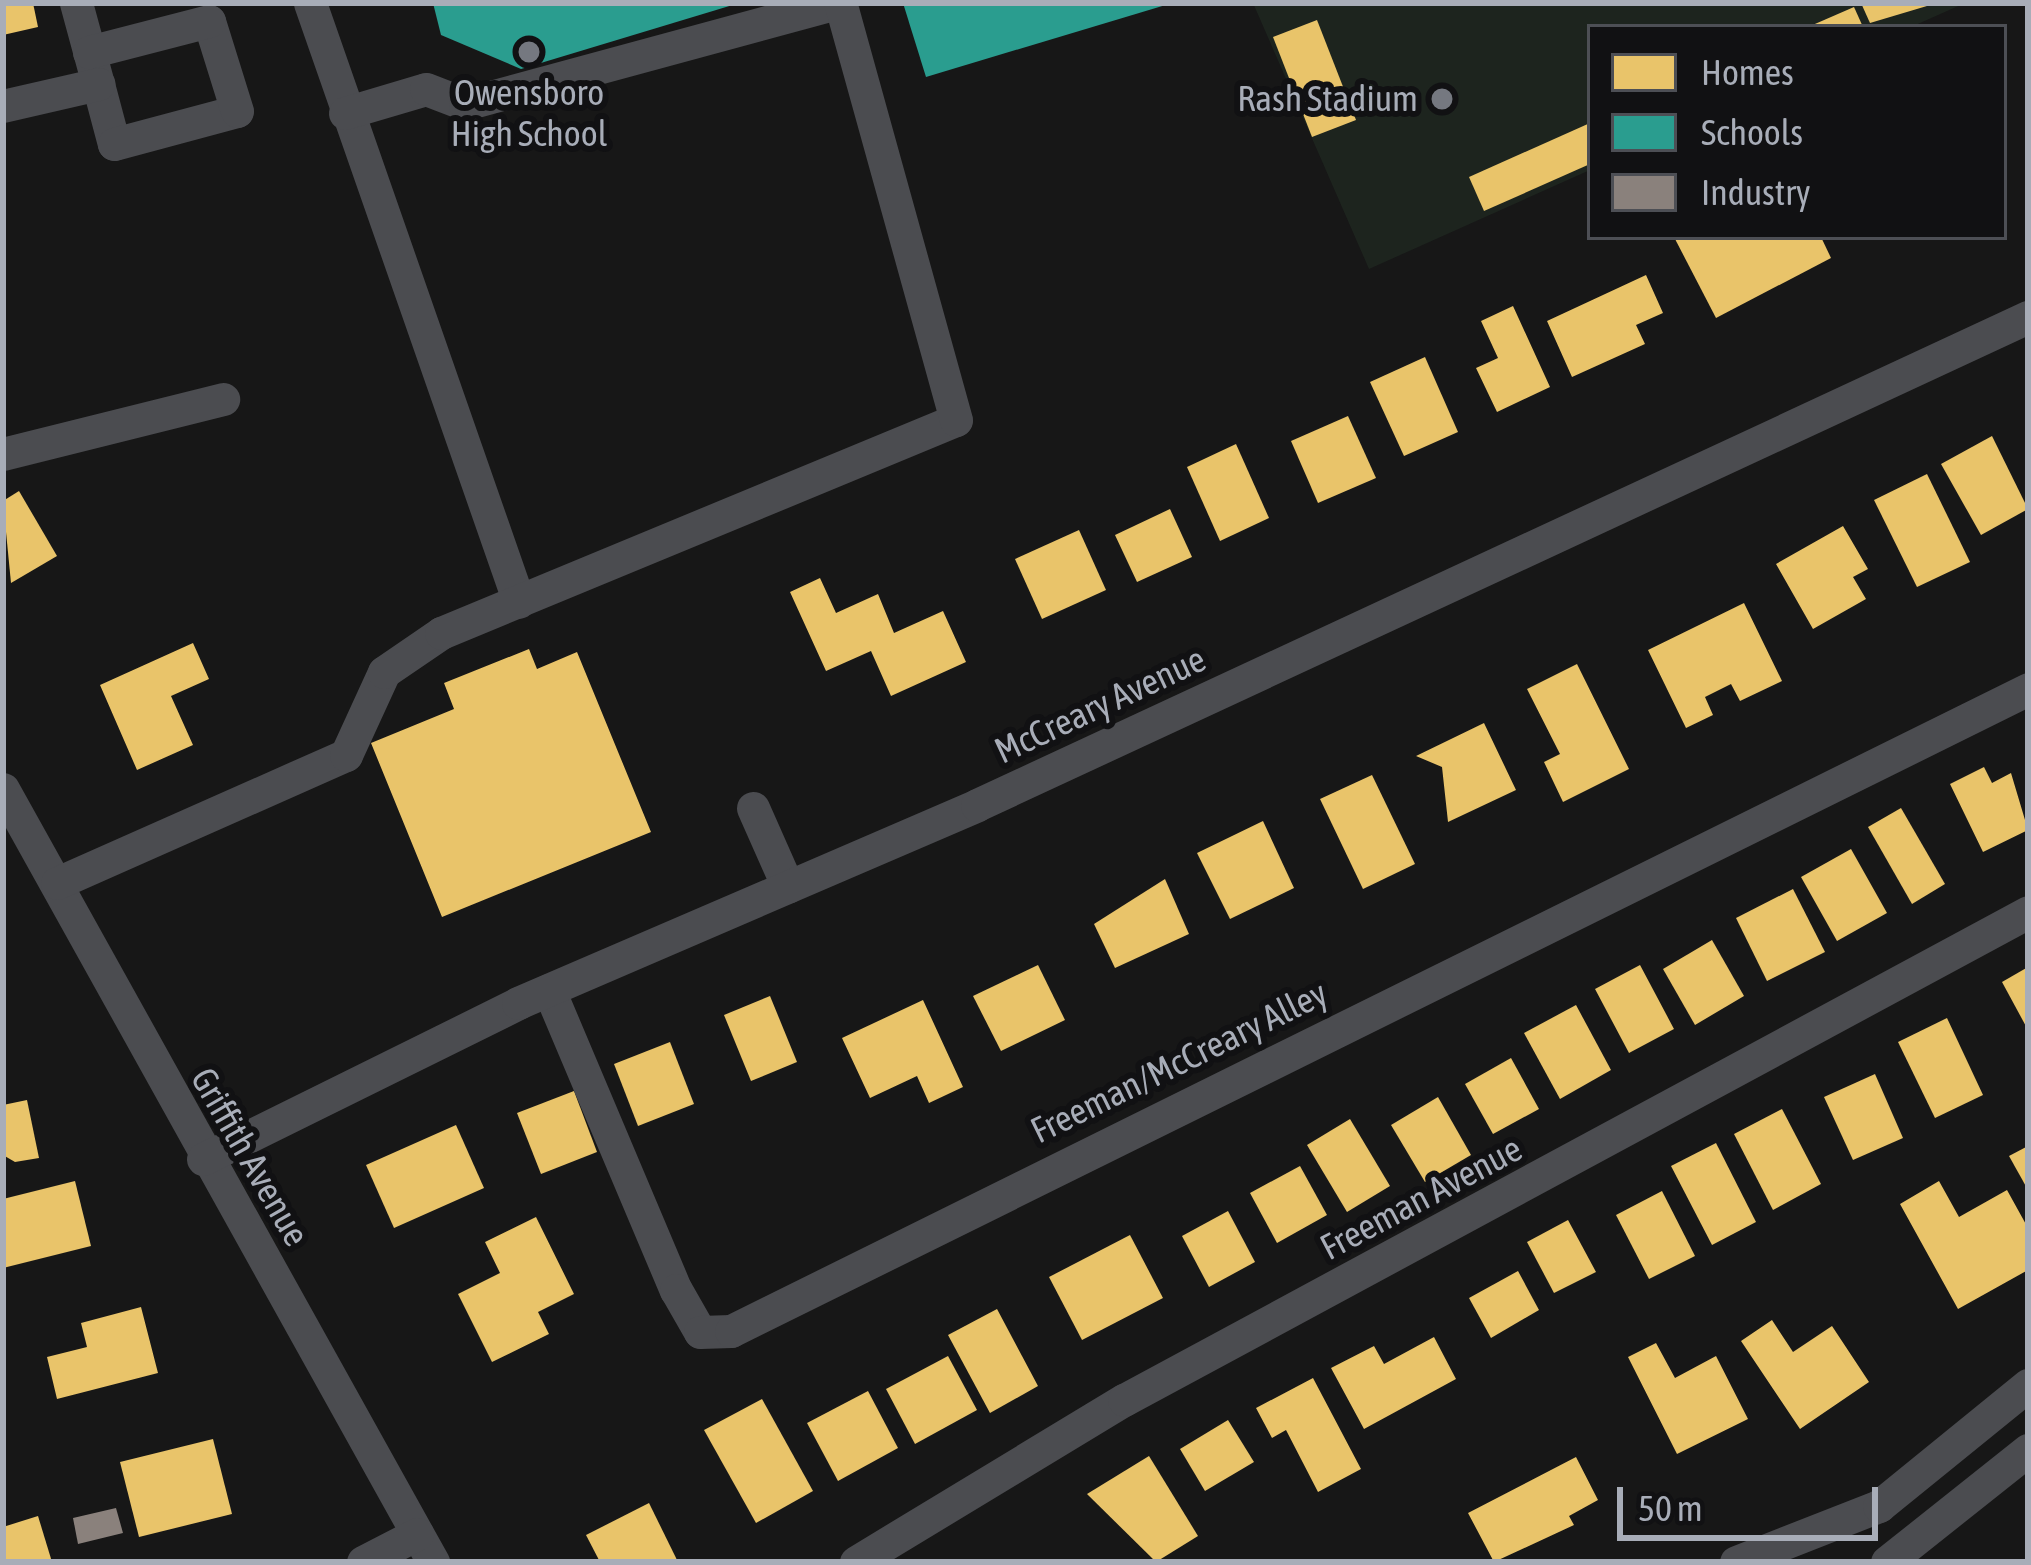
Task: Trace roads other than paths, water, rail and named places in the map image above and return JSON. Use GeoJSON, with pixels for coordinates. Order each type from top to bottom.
{"type":"FeatureCollection","features":[{"type":"Feature","properties":{"kind":"street"},"geometry":{"type":"LineString","coordinates":[[3,106],[93,68],[76,3]]}},
{"type":"Feature","properties":{"kind":"street"},"geometry":{"type":"LineString","coordinates":[[310,3],[519,602]]}},
{"type":"Feature","properties":{"kind":"street"},"geometry":{"type":"LineString","coordinates":[[57,883],[292,787],[346,755],[384,672],[409,651],[956,420],[839,3],[465,104],[426,89],[345,113]]}},
{"type":"Feature","properties":{"kind":"street","name":"McCreary Avenue"},"geometry":{"type":"LineString","coordinates":[[203,1159],[549,990],[788,887],[2028,317]]}},
{"type":"Feature","properties":{"kind":"street"},"geometry":{"type":"LineString","coordinates":[[3,454],[223,399]]}},
{"type":"Feature","properties":{"kind":"street","name":"Freeman/McCreary Alley"},"geometry":{"type":"LineString","coordinates":[[549,990],[676,1290],[700,1332],[731,1330],[2028,689]]}},
{"type":"Feature","properties":{"kind":"street","name":"Griffith Avenue"},"geometry":{"type":"LineString","coordinates":[[3,789],[203,1159],[425,1548]]}},
{"type":"Feature","properties":{"kind":"street"},"geometry":{"type":"LineString","coordinates":[[753,808],[788,887]]}},
{"type":"Feature","properties":{"kind":"street","name":"Freeman Avenue"},"geometry":{"type":"LineString","coordinates":[[856,1562],[1124,1400],[2028,912]]}},
{"type":"Feature","properties":{"kind":"street"},"geometry":{"type":"LineString","coordinates":[[1736,1562],[1831,1532],[1905,1485],[2028,1384]]}},
{"type":"Feature","properties":{"kind":"street"},"geometry":{"type":"LineString","coordinates":[[1887,1562],[1935,1529],[2028,1450]]}},
{"type":"Feature","properties":{"kind":"street"},"geometry":{"type":"LineString","coordinates":[[1905,1485],[1935,1529]]}},
{"type":"Feature","properties":{"kind":"street"},"geometry":{"type":"LineString","coordinates":[[363,1562],[425,1548]]}},
{"type":"Feature","properties":{"kind":"place","name":"Owensboro High School"},"geometry":{"type":"Point","coordinates":[529,52]}},
{"type":"Feature","properties":{"kind":"place","name":"Rash Stadium"},"geometry":{"type":"Point","coordinates":[1442,99]}}]}
